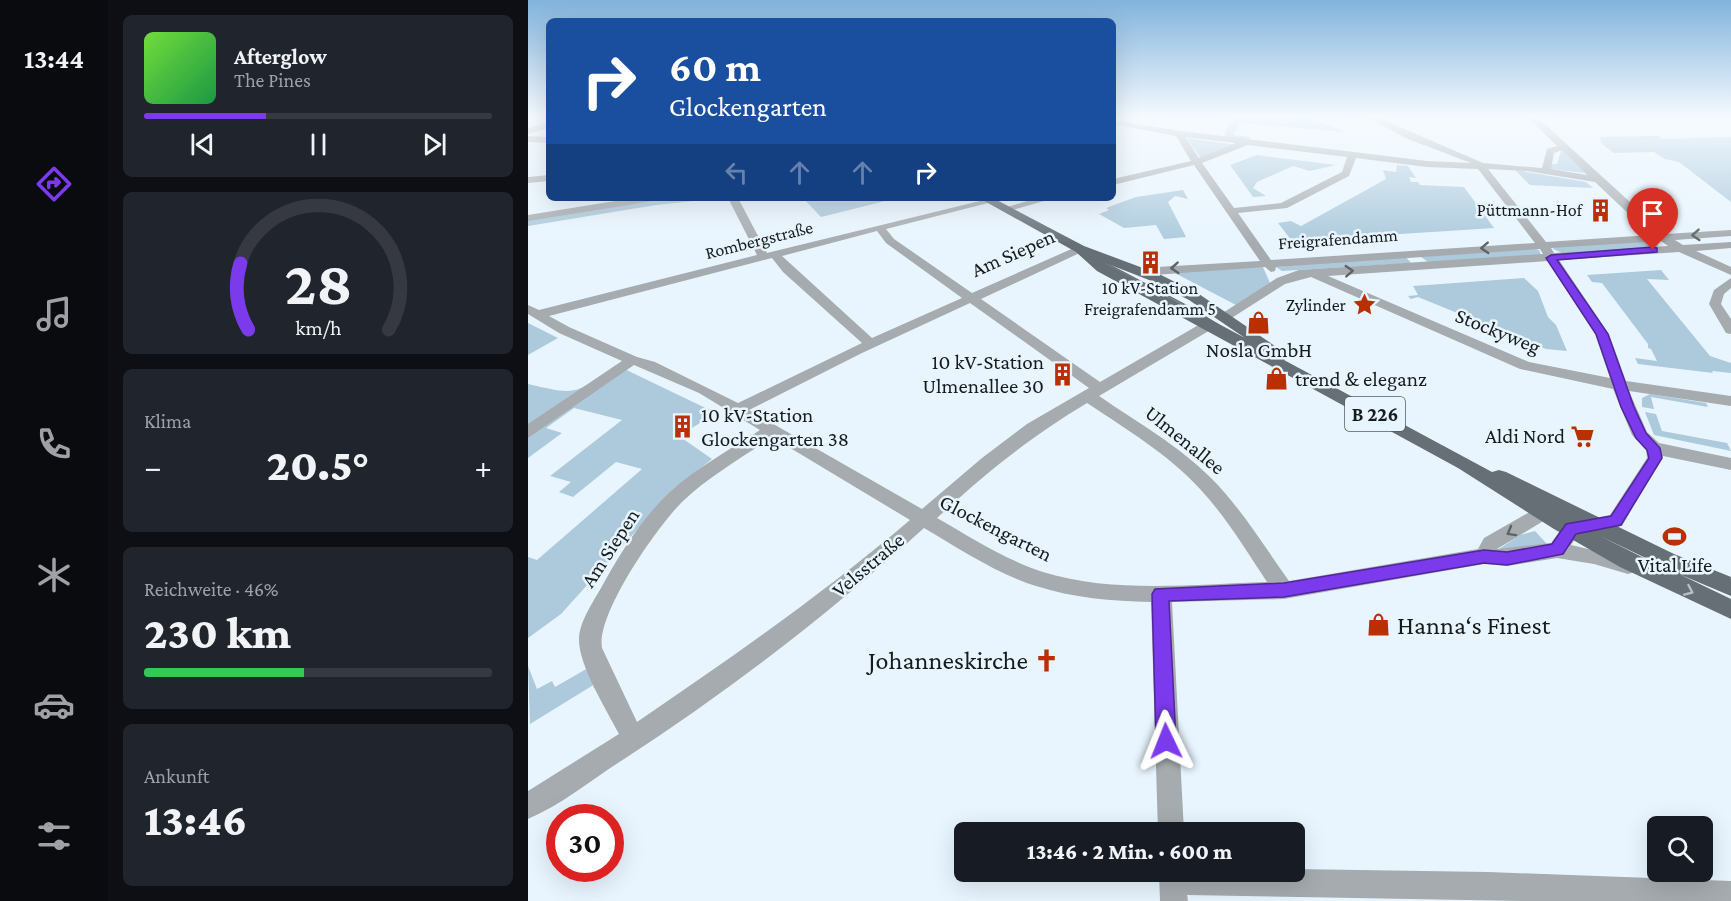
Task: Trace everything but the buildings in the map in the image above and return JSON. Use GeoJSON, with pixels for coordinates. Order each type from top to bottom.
{"type":"FeatureCollection","features":[{"type":"Feature","properties":{"kind":"main road","name":"B 226"},"geometry":{"type":"LineString","coordinates":[[991,201],[1080,249],[1102,268],[1177,287],[1277,351],[1286,365]]}},
{"type":"Feature","properties":{"kind":"main road","name":"B 226"},"geometry":{"type":"LineString","coordinates":[[1135,277],[1207,326],[1263,356],[1286,365],[1464,463],[1542,512],[1649,572],[1731,609]]}},
{"type":"Feature","properties":{"kind":"main road"},"geometry":{"type":"LineString","coordinates":[[1207,326],[1225,316]]}},
{"type":"Feature","properties":{"kind":"main road","name":"B 226"},"geometry":{"type":"LineString","coordinates":[[1464,463],[1523,487],[1667,560],[1731,587]]}},
{"type":"Feature","properties":{"kind":"street"},"geometry":{"type":"LineString","coordinates":[[1116,181],[1202,160]]}},
{"type":"Feature","properties":{"kind":"street"},"geometry":{"type":"LineString","coordinates":[[1231,211],[1283,206],[1346,174],[1351,160]]}},
{"type":"Feature","properties":{"kind":"street"},"geometry":{"type":"LineString","coordinates":[[1394,160],[1427,164],[1546,170],[1595,179]]}},
{"type":"Feature","properties":{"kind":"street"},"geometry":{"type":"LineString","coordinates":[[1473,160],[1547,251],[1602,334],[1619,385],[1640,435],[1654,448],[1731,464]]}},
{"type":"Feature","properties":{"kind":"street"},"geometry":{"type":"LineString","coordinates":[[1546,170],[1548,160]]}},
{"type":"Feature","properties":{"kind":"street"},"geometry":{"type":"LineString","coordinates":[[1576,160],[1635,217],[1662,237],[1680,248],[1731,271]]}},
{"type":"Feature","properties":{"kind":"street"},"geometry":{"type":"LineString","coordinates":[[1197,162],[1267,262]]}},
{"type":"Feature","properties":{"kind":"street"},"geometry":{"type":"LineString","coordinates":[[528,180],[546,178]]}},
{"type":"Feature","properties":{"kind":"street"},"geometry":{"type":"LineString","coordinates":[[528,218],[635,201]]}},
{"type":"Feature","properties":{"kind":"street"},"geometry":{"type":"LineString","coordinates":[[736,201],[770,256],[871,344]]}},
{"type":"Feature","properties":{"kind":"street","name":"Rombergstraße"},"geometry":{"type":"LineString","coordinates":[[533,312],[770,256],[980,201]]}},
{"type":"Feature","properties":{"kind":"street"},"geometry":{"type":"LineString","coordinates":[[1006,209],[1037,201]]}},
{"type":"Feature","properties":{"kind":"street","name":"Ulmenallee"},"geometry":{"type":"LineString","coordinates":[[880,228],[890,241],[973,298],[1193,471],[1218,497],[1284,590]]}},
{"type":"Feature","properties":{"kind":"street","name":"Freigrafendamm"},"geometry":{"type":"LineString","coordinates":[[1225,316],[1281,281],[1299,274],[1425,266],[1662,237],[1731,233]]}},
{"type":"Feature","properties":{"kind":"street","name":"Freigrafendamm"},"geometry":{"type":"LineString","coordinates":[[1135,277],[1267,262],[1411,253],[1731,245]]}},
{"type":"Feature","properties":{"kind":"street","name":"Am Siepen"},"geometry":{"type":"LineString","coordinates":[[738,409],[871,344],[1080,249]]}},
{"type":"Feature","properties":{"kind":"street","name":"Freigrafendamm"},"geometry":{"type":"LineString","coordinates":[[1411,253],[1425,266]]}},
{"type":"Feature","properties":{"kind":"street","name":"Freigrafendamm"},"geometry":{"type":"LineString","coordinates":[[1267,262],[1281,281]]}},
{"type":"Feature","properties":{"kind":"street"},"geometry":{"type":"LineString","coordinates":[[1368,298],[1365,282],[1372,270]]}},
{"type":"Feature","properties":{"kind":"street","name":"Stockyweg"},"geometry":{"type":"LineString","coordinates":[[1313,273],[1516,362],[1544,371],[1619,385],[1731,401]]}},
{"type":"Feature","properties":{"kind":"street"},"geometry":{"type":"LineString","coordinates":[[1731,282],[1718,293],[1714,304],[1731,330]]}},
{"type":"Feature","properties":{"kind":"street","name":"Glockengarten"},"geometry":{"type":"LineString","coordinates":[[533,312],[564,330],[632,360],[650,364],[738,409],[980,552],[1036,578],[1107,592],[1161,594],[1284,590],[1484,556],[1507,558],[1557,550],[1594,556],[1649,572]]}},
{"type":"Feature","properties":{"kind":"street","name":"Velsstraße"},"geometry":{"type":"LineString","coordinates":[[528,806],[633,739],[776,639],[868,567],[988,462],[1033,428],[1207,326]]}},
{"type":"Feature","properties":{"kind":"street"},"geometry":{"type":"LineString","coordinates":[[528,432],[632,360]]}},
{"type":"Feature","properties":{"kind":"street","name":"Am Siepen"},"geometry":{"type":"LineString","coordinates":[[633,739],[594,654],[590,637],[594,619],[666,507],[696,482],[774,429]]}},
{"type":"Feature","properties":{"kind":"street"},"geometry":{"type":"LineString","coordinates":[[1557,550],[1572,529],[1616,521],[1656,458],[1654,448]]}},
{"type":"Feature","properties":{"kind":"street"},"geometry":{"type":"LineString","coordinates":[[1484,556],[1491,543],[1530,522],[1542,512],[1594,524]]}},
{"type":"Feature","properties":{"kind":"street"},"geometry":{"type":"LineString","coordinates":[[1161,594],[1171,822]]}},
{"type":"Feature","properties":{"kind":"street"},"geometry":{"type":"LineString","coordinates":[[1173,885],[1488,886],[1731,895]]}},
{"type":"Feature","properties":{"kind":"shaded area"},"geometry":{"type":"Polygon","coordinates":[[[1243,160],[1297,160],[1336,165],[1310,171],[1293,166],[1257,182],[1253,188],[1266,196],[1253,197],[1230,165],[1243,160]]]}},
{"type":"Feature","properties":{"kind":"shaded area"},"geometry":{"type":"Polygon","coordinates":[[[1558,160],[1572,160],[1585,173],[1551,169],[1550,164],[1557,164],[1558,160]]]}},
{"type":"Feature","properties":{"kind":"shaded area"},"geometry":{"type":"Polygon","coordinates":[[[1670,160],[1731,160],[1731,202],[1679,162],[1670,160]]]}},
{"type":"Feature","properties":{"kind":"shaded area"},"geometry":{"type":"Polygon","coordinates":[[[1397,165],[1408,166],[1416,178],[1409,177],[1411,182],[1418,182],[1420,185],[1464,187],[1494,228],[1292,241],[1278,223],[1291,221],[1301,226],[1386,179],[1383,170],[1396,172],[1397,165]]]}},
{"type":"Feature","properties":{"kind":"shaded area"},"geometry":{"type":"Polygon","coordinates":[[[1515,170],[1586,182],[1593,188],[1530,185],[1515,170]]]}},
{"type":"Feature","properties":{"kind":"shaded area"},"geometry":{"type":"Polygon","coordinates":[[[1183,190],[1188,199],[1175,196],[1168,202],[1186,237],[1164,239],[1156,225],[1124,228],[1099,214],[1109,210],[1106,208],[1136,197],[1183,190]]]}},
{"type":"Feature","properties":{"kind":"shaded area"},"geometry":{"type":"Polygon","coordinates":[[[642,201],[694,201],[528,226],[528,220],[642,201]]]}},
{"type":"Feature","properties":{"kind":"shaded area"},"geometry":{"type":"Polygon","coordinates":[[[806,201],[885,201],[821,217],[806,201]]]}},
{"type":"Feature","properties":{"kind":"shaded area"},"geometry":{"type":"Polygon","coordinates":[[[1649,241],[1658,245],[1657,247],[1562,253],[1553,249],[1554,247],[1649,241]]]}},
{"type":"Feature","properties":{"kind":"shaded area"},"geometry":{"type":"Polygon","coordinates":[[[1533,248],[1539,250],[1541,255],[1428,262],[1421,257],[1421,255],[1533,248]]]}},
{"type":"Feature","properties":{"kind":"shaded area"},"geometry":{"type":"Polygon","coordinates":[[[1405,256],[1411,263],[1282,271],[1276,267],[1405,256]]]}},
{"type":"Feature","properties":{"kind":"shaded area"},"geometry":{"type":"Polygon","coordinates":[[[1262,265],[1270,283],[1236,305],[1171,271],[1262,265]]]}},
{"type":"Feature","properties":{"kind":"shaded area"},"geometry":{"type":"Polygon","coordinates":[[[1661,270],[1669,280],[1647,279],[1710,356],[1731,363],[1731,373],[1638,364],[1635,358],[1657,361],[1651,349],[1648,348],[1648,344],[1602,283],[1592,282],[1587,275],[1661,270]]]}},
{"type":"Feature","properties":{"kind":"shaded area"},"geometry":{"type":"Polygon","coordinates":[[[1524,278],[1538,291],[1548,317],[1556,325],[1567,351],[1546,349],[1418,297],[1411,299],[1408,296],[1418,295],[1413,286],[1524,278]]]}},
{"type":"Feature","properties":{"kind":"shaded area"},"geometry":{"type":"Polygon","coordinates":[[[528,323],[558,338],[528,355],[528,323]]]}},
{"type":"Feature","properties":{"kind":"shaded area"},"geometry":{"type":"Polygon","coordinates":[[[616,365],[716,413],[679,436],[712,459],[673,490],[561,614],[528,638],[528,557],[537,560],[642,469],[616,462],[573,497],[559,492],[571,482],[550,476],[622,420],[574,408],[546,428],[562,433],[528,458],[528,384],[557,390],[576,390],[616,365]]]}},
{"type":"Feature","properties":{"kind":"shaded area"},"geometry":{"type":"Polygon","coordinates":[[[1650,394],[1706,403],[1708,407],[1651,397],[1654,409],[1642,407],[1642,398],[1650,394]]]}},
{"type":"Feature","properties":{"kind":"shaded area"},"geometry":{"type":"Polygon","coordinates":[[[1645,412],[1656,414],[1662,431],[1727,443],[1731,451],[1654,435],[1645,412]]]}},
{"type":"Feature","properties":{"kind":"shaded area"},"geometry":{"type":"Polygon","coordinates":[[[1535,531],[1547,544],[1496,551],[1520,535],[1535,531]]]}},
{"type":"Feature","properties":{"kind":"shaded area"},"geometry":{"type":"Polygon","coordinates":[[[528,666],[537,689],[552,681],[555,687],[588,668],[595,684],[530,724],[528,666]]]}},
{"type":"Feature","properties":{"kind":"tram line"},"geometry":{"type":"LineString","coordinates":[[989,201],[1191,308],[1285,366],[1576,528],[1731,601]]}},
{"type":"Feature","properties":{"kind":"place","name":"Püttmann-Hof"},"geometry":{"type":"Point","coordinates":[1600,210]}},
{"type":"Feature","properties":{"kind":"place","name":"10 kV-Station Freigrafendamm 5"},"geometry":{"type":"Point","coordinates":[1150,262]}},
{"type":"Feature","properties":{"kind":"place","name":"Zylinder"},"geometry":{"type":"Point","coordinates":[1364,305]}},
{"type":"Feature","properties":{"kind":"place","name":"Nosla GmbH"},"geometry":{"type":"Point","coordinates":[1259,322]}},
{"type":"Feature","properties":{"kind":"place","name":"10 kV-Station Ulmenallee 30"},"geometry":{"type":"Point","coordinates":[1062,374]}},
{"type":"Feature","properties":{"kind":"place","name":"trend & eleganz"},"geometry":{"type":"Point","coordinates":[1277,379]}},
{"type":"Feature","properties":{"kind":"place","name":"10 kV-Station Glockengarten 38"},"geometry":{"type":"Point","coordinates":[683,427]}},
{"type":"Feature","properties":{"kind":"place","name":"Aldi Nord"},"geometry":{"type":"Point","coordinates":[1583,436]}},
{"type":"Feature","properties":{"kind":"place","name":"Vital Life"},"geometry":{"type":"Point","coordinates":[1675,537]}},
{"type":"Feature","properties":{"kind":"place","name":"Hanna‘s Finest"},"geometry":{"type":"Point","coordinates":[1379,625]}},
{"type":"Feature","properties":{"kind":"place","name":"Johanneskirche"},"geometry":{"type":"Point","coordinates":[1046,660]}},
{"type":"Feature","properties":{"kind":"route"},"geometry":{"type":"LineString","coordinates":[[1166,741],[1161,594],[1284,590],[1484,556],[1507,558],[1557,550],[1572,529],[1616,521],[1656,458],[1654,448],[1640,435],[1627,407],[1602,334],[1551,258],[1653,250]]}}]}
